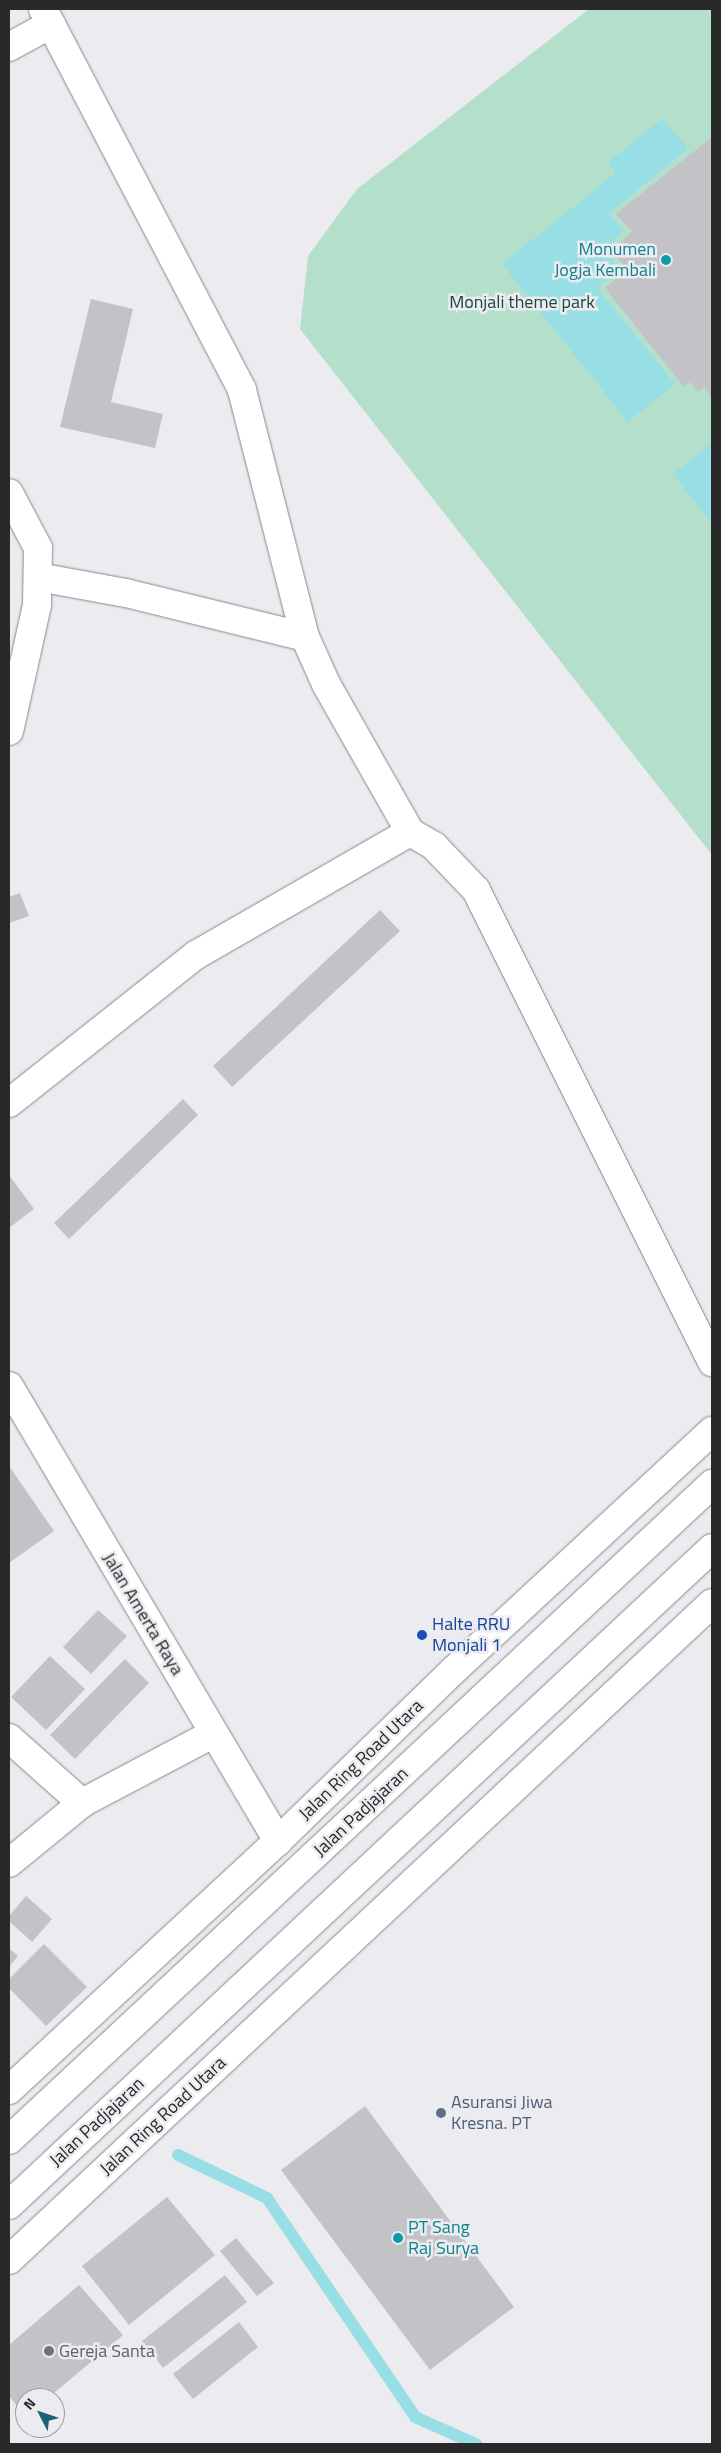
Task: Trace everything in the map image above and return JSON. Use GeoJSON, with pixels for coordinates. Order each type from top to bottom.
{"type":"FeatureCollection","features":[{"type":"Feature","properties":{"kind":"main road"},"geometry":{"type":"LineString","coordinates":[[9,47],[47,17],[242,390],[305,637],[326,684],[410,832],[434,846],[476,890],[712,1362]]}},
{"type":"Feature","properties":{"kind":"main road"},"geometry":{"type":"LineString","coordinates":[[9,493],[38,548],[37,605],[9,731]]}},
{"type":"Feature","properties":{"kind":"main road"},"geometry":{"type":"LineString","coordinates":[[38,577],[126,593],[305,637]]}},
{"type":"Feature","properties":{"kind":"main road"},"geometry":{"type":"LineString","coordinates":[[9,1103],[196,955],[410,832]]}},
{"type":"Feature","properties":{"kind":"main road","name":"Jalan Amerta Raya"},"geometry":{"type":"LineString","coordinates":[[9,1386],[278,1841]]}},
{"type":"Feature","properties":{"kind":"main road","name":"Jalan Ring Road Utara"},"geometry":{"type":"LineString","coordinates":[[9,2090],[278,1841],[454,1670],[712,1431]]}},
{"type":"Feature","properties":{"kind":"main road","name":"Jalan Padjajaran"},"geometry":{"type":"LineString","coordinates":[[9,2140],[712,1484]]}},
{"type":"Feature","properties":{"kind":"main road","name":"Jalan Padjajaran"},"geometry":{"type":"LineString","coordinates":[[9,2205],[712,1548]]}},
{"type":"Feature","properties":{"kind":"main road","name":"Jalan Ring Road Utara"},"geometry":{"type":"LineString","coordinates":[[9,2260],[712,1603]]}},
{"type":"Feature","properties":{"kind":"main road"},"geometry":{"type":"LineString","coordinates":[[9,1863],[82,1803],[214,1733]]}},
{"type":"Feature","properties":{"kind":"main road"},"geometry":{"type":"LineString","coordinates":[[9,1738],[82,1803]]}},
{"type":"Feature","properties":{"kind":"green space","name":"Monjali theme park"},"geometry":{"type":"Polygon","coordinates":[[[589,9],[712,9],[712,855],[300,329],[308,256],[357,189],[589,9]]]}},
{"type":"Feature","properties":{"kind":"water"},"geometry":{"type":"Polygon","coordinates":[[[663,118],[688,149],[609,213],[624,230],[604,252],[619,269],[597,288],[675,384],[628,422],[502,264],[616,173],[608,162],[663,118]]]}},
{"type":"Feature","properties":{"kind":"water"},"geometry":{"type":"Polygon","coordinates":[[[712,443],[712,523],[673,474],[712,443]]]}},
{"type":"Feature","properties":{"kind":"building","name":"Monumen Jogja Kembali"},"geometry":{"type":"Polygon","coordinates":[[[712,137],[712,397],[704,387],[698,392],[690,382],[684,387],[605,288],[627,269],[612,252],[632,231],[616,214],[712,137]]]}},
{"type":"Feature","properties":{"kind":"building"},"geometry":{"type":"Polygon","coordinates":[[[91,299],[133,309],[111,402],[163,414],[155,448],[60,427],[91,299]]]}},
{"type":"Feature","properties":{"kind":"building"},"geometry":{"type":"Polygon","coordinates":[[[20,893],[29,916],[9,923],[9,897],[20,893]]]}},
{"type":"Feature","properties":{"kind":"building"},"geometry":{"type":"Polygon","coordinates":[[[380,910],[400,931],[232,1087],[213,1066],[380,910]]]}},
{"type":"Feature","properties":{"kind":"building"},"geometry":{"type":"Polygon","coordinates":[[[183,1099],[198,1115],[69,1239],[54,1223],[183,1099]]]}},
{"type":"Feature","properties":{"kind":"building"},"geometry":{"type":"Polygon","coordinates":[[[9,1175],[34,1209],[9,1228],[9,1175]]]}},
{"type":"Feature","properties":{"kind":"building"},"geometry":{"type":"Polygon","coordinates":[[[9,1466],[54,1531],[9,1563],[9,1466]]]}},
{"type":"Feature","properties":{"kind":"building"},"geometry":{"type":"Polygon","coordinates":[[[98,1610],[127,1636],[91,1674],[63,1647],[98,1610]]]}},
{"type":"Feature","properties":{"kind":"building"},"geometry":{"type":"Polygon","coordinates":[[[50,1656],[85,1689],[46,1730],[11,1697],[50,1656]]]}},
{"type":"Feature","properties":{"kind":"building"},"geometry":{"type":"Polygon","coordinates":[[[125,1659],[149,1683],[75,1759],[50,1735],[125,1659]]]}},
{"type":"Feature","properties":{"kind":"building"},"geometry":{"type":"Polygon","coordinates":[[[26,1896],[52,1919],[32,1942],[9,1921],[9,1916],[26,1896]]]}},
{"type":"Feature","properties":{"kind":"building"},"geometry":{"type":"Polygon","coordinates":[[[44,1944],[87,1987],[46,2026],[9,1988],[9,1979],[44,1944]]]}},
{"type":"Feature","properties":{"kind":"building"},"geometry":{"type":"Polygon","coordinates":[[[9,1948],[18,1956],[9,1967],[9,1948]]]}},
{"type":"Feature","properties":{"kind":"building","name":"PT Sang Raj Surya"},"geometry":{"type":"Polygon","coordinates":[[[365,2106],[514,2307],[430,2370],[281,2170],[365,2106]]]}},
{"type":"Feature","properties":{"kind":"building"},"geometry":{"type":"Polygon","coordinates":[[[167,2197],[215,2255],[129,2325],[82,2266],[167,2197]]]}},
{"type":"Feature","properties":{"kind":"building"},"geometry":{"type":"Polygon","coordinates":[[[236,2238],[274,2283],[257,2296],[220,2251],[236,2238]]]}},
{"type":"Feature","properties":{"kind":"building"},"geometry":{"type":"Polygon","coordinates":[[[225,2275],[247,2302],[163,2368],[142,2341],[225,2275]]]}},
{"type":"Feature","properties":{"kind":"building"},"geometry":{"type":"Polygon","coordinates":[[[79,2285],[123,2335],[60,2388],[15,2388],[15,2404],[9,2396],[9,2345],[79,2285]]]}},
{"type":"Feature","properties":{"kind":"building"},"geometry":{"type":"Polygon","coordinates":[[[239,2322],[258,2347],[193,2399],[173,2374],[239,2322]]]}},
{"type":"Feature","properties":{"kind":"waterway"},"geometry":{"type":"LineString","coordinates":[[178,2155],[267,2198],[415,2417],[476,2444]]}},
{"type":"Feature","properties":{"kind":"place","name":"Monumen Jogja Kembali"},"geometry":{"type":"Point","coordinates":[666,260]}},
{"type":"Feature","properties":{"kind":"place","name":"Halte RRU Monjali 1"},"geometry":{"type":"Point","coordinates":[422,1635]}},
{"type":"Feature","properties":{"kind":"place","name":"Asuransi Jiwa Kresna. PT"},"geometry":{"type":"Point","coordinates":[441,2113]}},
{"type":"Feature","properties":{"kind":"place","name":"PT Sang Raj Surya"},"geometry":{"type":"Point","coordinates":[398,2238]}},
{"type":"Feature","properties":{"kind":"place","name":"Gereja Santa"},"geometry":{"type":"Point","coordinates":[49,2351]}}]}
